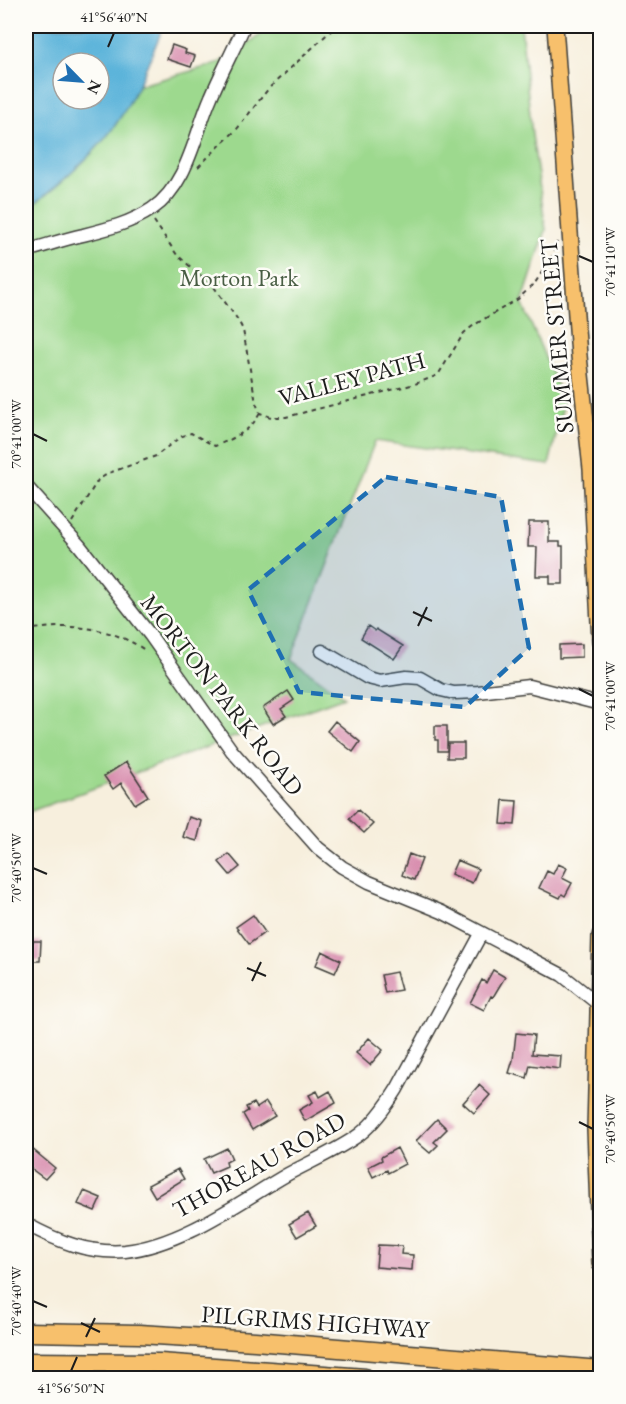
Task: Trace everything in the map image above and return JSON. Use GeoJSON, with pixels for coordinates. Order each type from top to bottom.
{"type":"FeatureCollection","features":[{"type":"Feature","properties":{"kind":"highway","name":"PILGRIMS HIGHWAY"},"geometry":{"type":"LineString","coordinates":[[26,1332],[139,1334],[243,1340],[600,1370]]}},
{"type":"Feature","properties":{"kind":"highway"},"geometry":{"type":"LineString","coordinates":[[26,1362],[160,1363],[365,1378]]}},
{"type":"Feature","properties":{"kind":"main road","name":"SUMMER STREET"},"geometry":{"type":"LineString","coordinates":[[555,26],[579,356],[595,442],[600,642]]}},
{"type":"Feature","properties":{"kind":"main road"},"geometry":{"type":"LineString","coordinates":[[600,935],[595,1129],[600,1264]]}},
{"type":"Feature","properties":{"kind":"street"},"geometry":{"type":"LineString","coordinates":[[26,251],[104,230],[148,211],[166,196],[193,150],[211,97],[244,26]]}},
{"type":"Feature","properties":{"kind":"street","name":"MORTON PARK ROAD"},"geometry":{"type":"LineString","coordinates":[[26,486],[67,532],[150,636],[232,751],[318,848],[342,867],[369,882],[442,912],[562,975],[599,1003]]}},
{"type":"Feature","properties":{"kind":"street"},"geometry":{"type":"LineString","coordinates":[[322,651],[368,678],[380,681],[406,677],[420,678],[441,690],[453,693],[529,686],[600,704]]}},
{"type":"Feature","properties":{"kind":"street","name":"THOREAU ROAD"},"geometry":{"type":"LineString","coordinates":[[26,1224],[60,1241],[88,1250],[113,1251],[145,1248],[216,1217],[360,1134],[385,1108],[397,1089],[481,934]]}},
{"type":"Feature","properties":{"kind":"path"},"geometry":{"type":"LineString","coordinates":[[177,180],[195,170],[212,154],[237,129],[269,88],[336,26]]}},
{"type":"Feature","properties":{"kind":"path","name":"VALLEY PATH"},"geometry":{"type":"LineString","coordinates":[[148,211],[177,255],[214,287],[238,320],[243,330],[256,403],[260,413],[271,417],[286,417],[415,384],[438,375],[464,333],[518,299],[535,283],[553,255],[559,237]]}},
{"type":"Feature","properties":{"kind":"path"},"geometry":{"type":"LineString","coordinates":[[67,532],[98,480],[109,473],[156,456],[180,437],[191,433],[215,446],[234,439],[255,424],[260,413]]}},
{"type":"Feature","properties":{"kind":"path"},"geometry":{"type":"LineString","coordinates":[[26,630],[97,628],[114,633],[148,651]]}},
{"type":"Feature","properties":{"kind":"highlighted area"},"geometry":{"type":"Polygon","coordinates":[[[386,477],[501,497],[529,648],[465,707],[299,692],[248,590],[386,477]]]}},
{"type":"Feature","properties":{"kind":"green space","name":"Morton Park"},"geometry":{"type":"Polygon","coordinates":[[[26,26],[144,26],[133,87],[217,64],[274,26],[521,26],[532,135],[546,230],[522,303],[564,401],[549,465],[375,441],[291,659],[344,697],[26,813],[26,26]]]}},
{"type":"Feature","properties":{"kind":"water"},"geometry":{"type":"Polygon","coordinates":[[[26,26],[164,26],[132,98],[110,133],[76,169],[26,210],[26,26]]]}},
{"type":"Feature","properties":{"kind":"building"},"geometry":{"type":"Polygon","coordinates":[[[172,45],[195,56],[191,67],[167,59],[172,45]]]}},
{"type":"Feature","properties":{"kind":"building"},"geometry":{"type":"Polygon","coordinates":[[[529,522],[549,522],[549,542],[560,542],[560,546],[563,546],[563,584],[550,584],[550,576],[536,576],[537,547],[528,547],[529,522]]]}},
{"type":"Feature","properties":{"kind":"building"},"geometry":{"type":"Polygon","coordinates":[[[368,626],[403,646],[394,659],[361,638],[368,626]]]}},
{"type":"Feature","properties":{"kind":"building"},"geometry":{"type":"Polygon","coordinates":[[[582,644],[582,657],[559,658],[559,645],[582,644]]]}},
{"type":"Feature","properties":{"kind":"building"},"geometry":{"type":"Polygon","coordinates":[[[288,691],[294,700],[281,709],[286,716],[273,724],[263,708],[288,691]]]}},
{"type":"Feature","properties":{"kind":"building"},"geometry":{"type":"Polygon","coordinates":[[[335,721],[360,742],[353,752],[327,731],[335,721]]]}},
{"type":"Feature","properties":{"kind":"building"},"geometry":{"type":"Polygon","coordinates":[[[435,726],[447,726],[447,751],[438,751],[435,726]]]}},
{"type":"Feature","properties":{"kind":"building"},"geometry":{"type":"Polygon","coordinates":[[[448,743],[464,743],[464,758],[447,758],[448,743]]]}},
{"type":"Feature","properties":{"kind":"building"},"geometry":{"type":"Polygon","coordinates":[[[126,762],[148,796],[135,804],[121,783],[113,789],[104,776],[126,762]]]}},
{"type":"Feature","properties":{"kind":"building"},"geometry":{"type":"Polygon","coordinates":[[[503,800],[517,801],[515,825],[501,824],[503,800]]]}},
{"type":"Feature","properties":{"kind":"building"},"geometry":{"type":"Polygon","coordinates":[[[358,810],[373,824],[364,833],[349,819],[358,810]]]}},
{"type":"Feature","properties":{"kind":"building"},"geometry":{"type":"Polygon","coordinates":[[[189,817],[202,821],[197,841],[183,837],[189,817]]]}},
{"type":"Feature","properties":{"kind":"building"},"geometry":{"type":"Polygon","coordinates":[[[229,854],[240,867],[230,875],[219,862],[229,854]]]}},
{"type":"Feature","properties":{"kind":"building"},"geometry":{"type":"Polygon","coordinates":[[[409,854],[422,859],[414,880],[402,875],[409,854]]]}},
{"type":"Feature","properties":{"kind":"building"},"geometry":{"type":"Polygon","coordinates":[[[457,860],[478,869],[472,883],[451,874],[457,860]]]}},
{"type":"Feature","properties":{"kind":"building"},"geometry":{"type":"Polygon","coordinates":[[[558,864],[567,868],[562,878],[572,883],[565,896],[562,894],[560,898],[539,888],[547,871],[553,874],[558,864]]]}},
{"type":"Feature","properties":{"kind":"building"},"geometry":{"type":"Polygon","coordinates":[[[253,915],[265,932],[249,944],[236,927],[253,915]]]}},
{"type":"Feature","properties":{"kind":"building"},"geometry":{"type":"Polygon","coordinates":[[[26,941],[41,941],[40,961],[26,961],[26,941]]]}},
{"type":"Feature","properties":{"kind":"building"},"geometry":{"type":"Polygon","coordinates":[[[322,951],[341,960],[335,973],[316,965],[322,951]]]}},
{"type":"Feature","properties":{"kind":"building"},"geometry":{"type":"Polygon","coordinates":[[[493,970],[505,977],[484,1010],[470,1003],[482,980],[486,983],[493,970]]]}},
{"type":"Feature","properties":{"kind":"building"},"geometry":{"type":"Polygon","coordinates":[[[396,972],[401,990],[385,993],[381,975],[396,972]]]}},
{"type":"Feature","properties":{"kind":"building"},"geometry":{"type":"Polygon","coordinates":[[[516,1033],[534,1035],[532,1054],[561,1056],[560,1069],[530,1065],[527,1078],[509,1073],[516,1033]]]}},
{"type":"Feature","properties":{"kind":"building"},"geometry":{"type":"Polygon","coordinates":[[[369,1038],[383,1050],[370,1065],[356,1053],[369,1038]]]}},
{"type":"Feature","properties":{"kind":"building"},"geometry":{"type":"Polygon","coordinates":[[[479,1085],[490,1095],[474,1113],[463,1103],[479,1085]]]}},
{"type":"Feature","properties":{"kind":"building"},"geometry":{"type":"Polygon","coordinates":[[[317,1091],[320,1097],[330,1091],[336,1103],[305,1121],[299,1110],[313,1102],[309,1095],[317,1091]]]}},
{"type":"Feature","properties":{"kind":"building"},"geometry":{"type":"Polygon","coordinates":[[[266,1102],[275,1116],[252,1130],[243,1114],[248,1111],[246,1107],[254,1103],[257,1108],[266,1102]]]}},
{"type":"Feature","properties":{"kind":"building"},"geometry":{"type":"Polygon","coordinates":[[[437,1119],[447,1129],[434,1142],[438,1145],[430,1153],[416,1141],[437,1119]]]}},
{"type":"Feature","properties":{"kind":"building"},"geometry":{"type":"Polygon","coordinates":[[[31,1148],[55,1168],[45,1179],[26,1165],[26,1155],[31,1148]]]}},
{"type":"Feature","properties":{"kind":"building"},"geometry":{"type":"Polygon","coordinates":[[[227,1148],[232,1159],[226,1162],[227,1166],[211,1173],[204,1159],[227,1148]]]}},
{"type":"Feature","properties":{"kind":"building"},"geometry":{"type":"Polygon","coordinates":[[[397,1148],[405,1164],[388,1173],[387,1170],[373,1177],[368,1167],[382,1160],[381,1157],[397,1148]]]}},
{"type":"Feature","properties":{"kind":"building"},"geometry":{"type":"Polygon","coordinates":[[[178,1169],[184,1179],[155,1197],[148,1185],[178,1169]]]}},
{"type":"Feature","properties":{"kind":"building"},"geometry":{"type":"Polygon","coordinates":[[[84,1191],[101,1198],[95,1211],[78,1204],[84,1191]]]}},
{"type":"Feature","properties":{"kind":"building"},"geometry":{"type":"Polygon","coordinates":[[[308,1213],[316,1226],[297,1237],[289,1224],[308,1213]]]}},
{"type":"Feature","properties":{"kind":"building"},"geometry":{"type":"Polygon","coordinates":[[[378,1245],[402,1246],[401,1254],[413,1255],[412,1270],[376,1267],[378,1245]]]}}]}
